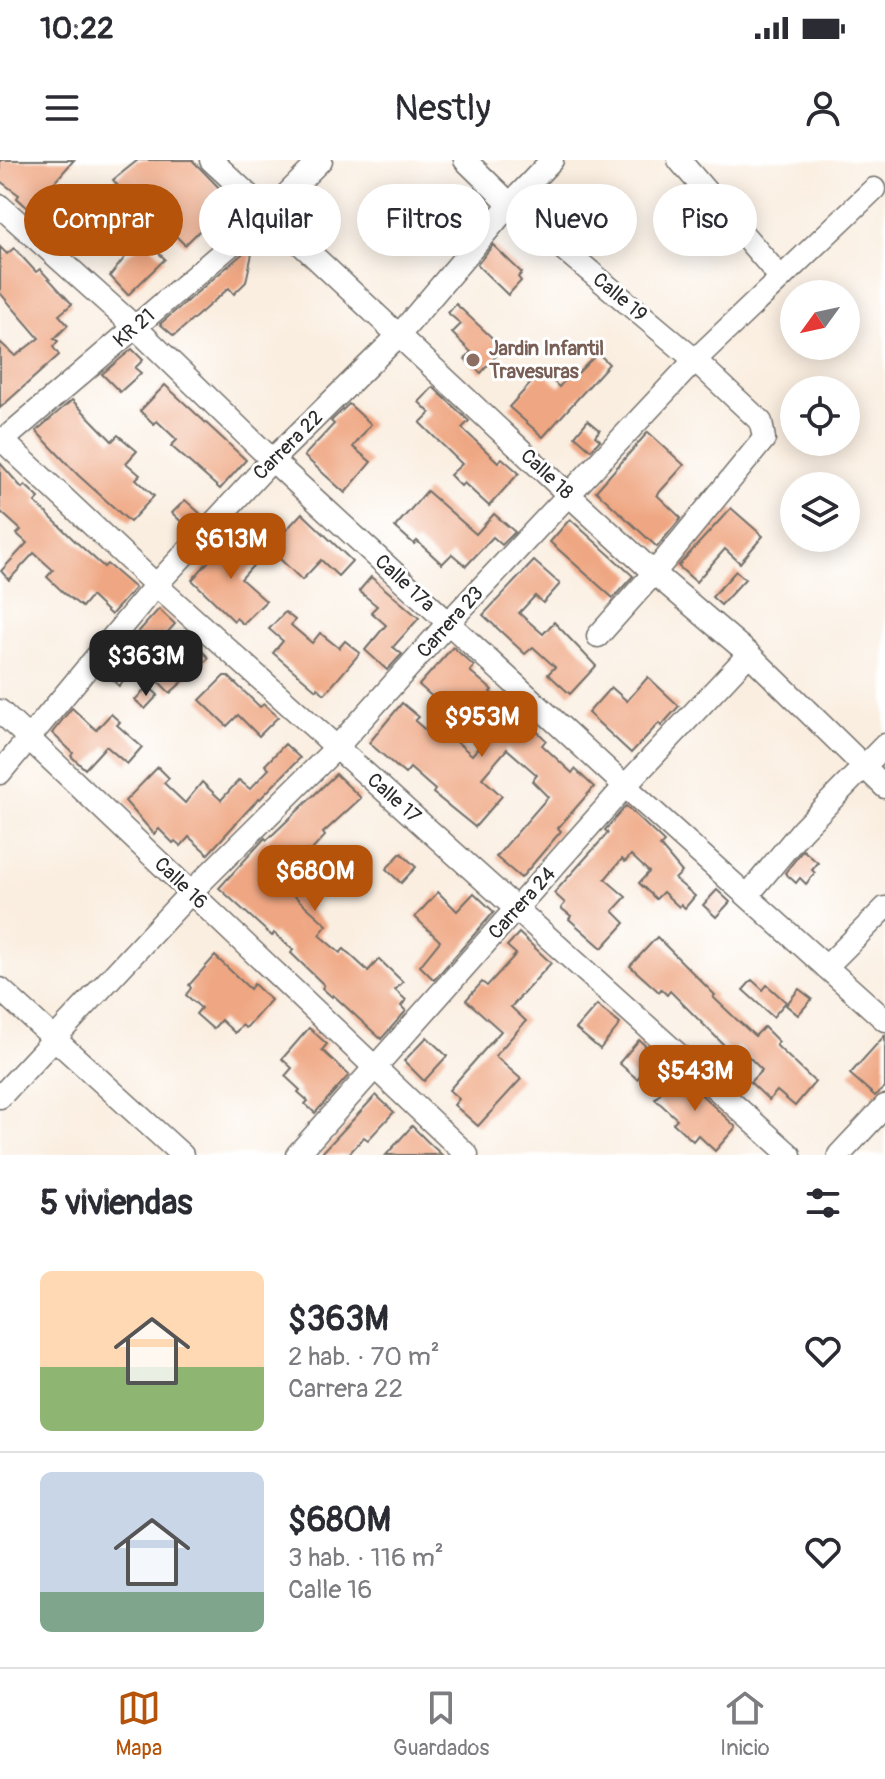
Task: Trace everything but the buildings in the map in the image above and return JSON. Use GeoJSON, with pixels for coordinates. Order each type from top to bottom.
{"type":"FeatureCollection","features":[{"type":"Feature","properties":{"kind":"street","name":"Calle 18"},"geometry":{"type":"LineString","coordinates":[[211,160],[237,184]]}},
{"type":"Feature","properties":{"kind":"street","name":"KR 21"},"geometry":{"type":"LineString","coordinates":[[297,184],[321,160]]}},
{"type":"Feature","properties":{"kind":"street","name":"Calle 19"},"geometry":{"type":"LineString","coordinates":[[465,160],[506,200]]}},
{"type":"Feature","properties":{"kind":"street","name":"Carrera 22"},"geometry":{"type":"LineString","coordinates":[[529,184],[552,160]]}},
{"type":"Feature","properties":{"kind":"street"},"geometry":{"type":"LineString","coordinates":[[679,160],[781,278]]}},
{"type":"Feature","properties":{"kind":"street","name":"Carrera 23"},"geometry":{"type":"LineString","coordinates":[[0,1097],[191,892],[337,747],[449,622],[695,360],[874,189]]}},
{"type":"Feature","properties":{"kind":"street","name":"Calle 17a"},"geometry":{"type":"LineString","coordinates":[[0,206],[135,327],[272,460],[625,786],[885,1020]]}},
{"type":"Feature","properties":{"kind":"street","name":"Carrera 22"},"geometry":{"type":"LineString","coordinates":[[0,773],[156,585],[272,460],[400,334],[506,209]]}},
{"type":"Feature","properties":{"kind":"street","name":"KR 21"},"geometry":{"type":"LineString","coordinates":[[1,441],[218,256]]}},
{"type":"Feature","properties":{"kind":"street","name":"Calle 18"},"geometry":{"type":"LineString","coordinates":[[315,256],[654,573],[749,654],[885,787]]}},
{"type":"Feature","properties":{"kind":"street","name":"Calle 19"},"geometry":{"type":"LineString","coordinates":[[572,256],[695,360],[761,422],[764,439],[654,573]]}},
{"type":"Feature","properties":{"kind":"street","name":"Calle 17"},"geometry":{"type":"LineString","coordinates":[[1,441],[156,585],[790,1155]]}},
{"type":"Feature","properties":{"kind":"street"},"geometry":{"type":"LineString","coordinates":[[598,636],[654,573]]}},
{"type":"Feature","properties":{"kind":"street","name":"Carrera 24"},"geometry":{"type":"LineString","coordinates":[[297,1155],[625,786],[749,654]]}},
{"type":"Feature","properties":{"kind":"street","name":"Calle 16"},"geometry":{"type":"LineString","coordinates":[[0,711],[467,1155]]}},
{"type":"Feature","properties":{"kind":"street"},"geometry":{"type":"LineString","coordinates":[[748,895],[802,830],[885,745]]}},
{"type":"Feature","properties":{"kind":"street"},"geometry":{"type":"LineString","coordinates":[[826,967],[885,908]]}},
{"type":"Feature","properties":{"kind":"street"},"geometry":{"type":"LineString","coordinates":[[0,989],[182,1155]]}},
{"type":"Feature","properties":{"kind":"street"},"geometry":{"type":"LineString","coordinates":[[839,1155],[885,1106]]}},
{"type":"Feature","properties":{"kind":"place","name":"Jardin Infantil Travesuras"},"geometry":{"type":"Point","coordinates":[473,360]}}]}
